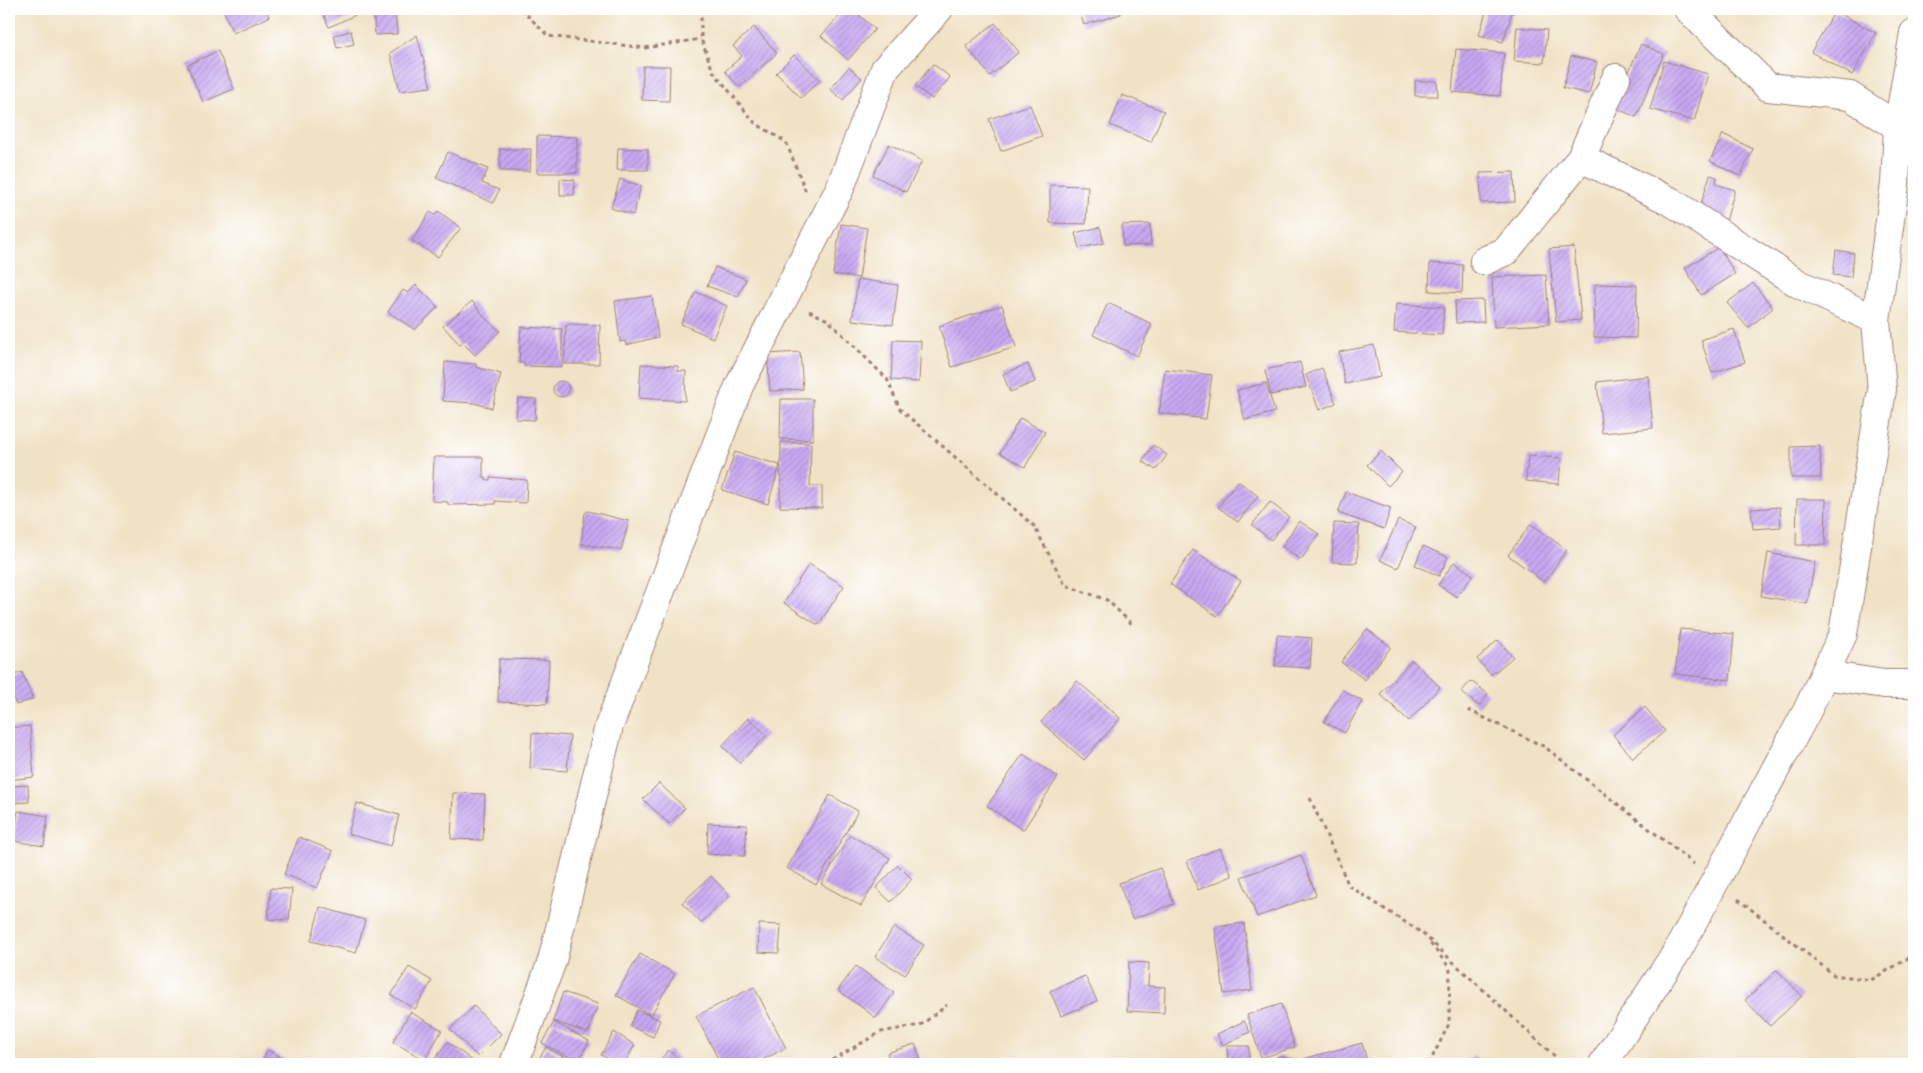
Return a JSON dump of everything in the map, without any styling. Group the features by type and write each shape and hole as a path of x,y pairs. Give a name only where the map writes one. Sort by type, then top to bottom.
{"street":[{"path":"514,1064 552,961 608,726 739,386 840,188 885,69 939,9"},
{"path":"1688,9 1768,87 1850,96 1898,127"},
{"path":"1602,1064 1678,950 1807,711 1843,634 1882,390 1876,320 1895,184 1898,127 1914,33"},
{"path":"1484,261 1506,251 1581,158 1616,78"},
{"path":"1581,158 1670,201 1799,284 1876,320"},
{"path":"1824,675 1884,684 1914,684"}],"path":[{"path":"521,9 548,36 644,48 701,39"},
{"path":"701,9 701,39 713,71 755,123 786,142 820,227"},
{"path":"783,299 828,320 887,379 900,409 1034,526 1065,585 1107,600 1133,625"},
{"path":"1468,710 1546,748 1834,975 1871,980 1914,955"},
{"path":"1310,798 1349,886 1422,933 1563,1064"},
{"path":"1422,933 1450,968 1449,1024 1429,1064"},
{"path":"825,1064 881,1032 921,1025 947,1004"}],"building":[{"path":"223,9 266,9 269,17 233,33"},
{"path":"321,9 361,9 362,12 329,27"},
{"path":"373,9 395,9 397,34 375,35"},
{"path":"846,9 852,9 875,29 848,60 821,36"},
{"path":"1079,9 1119,9 1121,14 1084,25"},
{"path":"1487,9 1513,10 1503,42 1479,35"},
{"path":"1835,11 1876,33 1852,75 1811,52"},
{"path":"995,23 1019,52 990,76 966,46"},
{"path":"754,27 777,53 739,87 725,71 742,56 733,46"},
{"path":"1517,27 1547,30 1544,63 1514,61"},
{"path":"351,31 354,44 337,48 334,35"},
{"path":"417,35 431,87 400,91 390,53"},
{"path":"1641,44 1664,54 1636,117 1613,107"},
{"path":"1456,49 1504,53 1500,96 1452,92"},
{"path":"218,51 234,89 203,102 187,65"},
{"path":"794,55 820,80 801,98 776,73"},
{"path":"1571,56 1597,62 1589,94 1563,88"},
{"path":"1664,61 1708,74 1694,121 1650,109"},
{"path":"933,64 950,77 932,99 915,86"},
{"path":"643,66 670,66 669,101 642,100"},
{"path":"849,67 862,78 843,100 830,89"},
{"path":"1415,81 1437,81 1438,96 1415,96"},
{"path":"1122,95 1164,111 1151,142 1110,125"},
{"path":"1030,105 1042,136 1001,151 989,119"},
{"path":"1723,134 1753,149 1740,176 1710,161"},
{"path":"537,136 577,137 577,173 537,173"},
{"path":"889,144 922,161 906,192 873,175"},
{"path":"618,148 648,149 648,170 617,170"},
{"path":"500,149 531,149 530,171 500,171"},
{"path":"448,152 488,169 482,183 499,190 493,203 436,178"},
{"path":"1514,172 1515,202 1481,203 1480,173"},
{"path":"1710,175 1717,177 1716,184 1735,190 1726,221 1698,213"},
{"path":"560,179 575,180 574,195 560,195"},
{"path":"620,179 641,186 633,215 611,208"},
{"path":"1050,185 1088,186 1086,224 1050,223"},
{"path":"438,211 461,228 438,257 412,241 430,212 435,215"},
{"path":"841,224 867,228 859,278 833,274"},
{"path":"1150,224 1151,245 1123,246 1122,225"},
{"path":"1100,227 1104,243 1079,248 1075,233"},
{"path":"1574,247 1581,320 1556,322 1549,249"},
{"path":"1719,247 1735,274 1701,295 1685,268"},
{"path":"1836,250 1854,253 1851,277 1833,275"},
{"path":"1430,263 1463,265 1462,293 1429,291"},
{"path":"715,267 746,279 738,297 707,286"},
{"path":"1546,275 1549,324 1494,327 1492,277"},
{"path":"858,279 898,285 893,325 852,320"},
{"path":"1753,283 1773,308 1748,328 1727,303"},
{"path":"1595,284 1637,285 1636,338 1594,337"},
{"path":"416,285 438,307 415,330 388,312 403,290 408,293"},
{"path":"696,292 727,306 713,338 681,324"},
{"path":"652,296 658,337 626,345 625,341 620,342 615,301"},
{"path":"1483,300 1484,322 1456,323 1455,301"},
{"path":"472,301 488,321 500,331 475,355 463,343 460,345 443,326"},
{"path":"1108,303 1152,324 1137,356 1093,335"},
{"path":"1396,304 1444,307 1442,335 1394,332"},
{"path":"1002,305 1016,347 952,367 939,326"},
{"path":"570,324 600,325 599,364 564,364 566,326"},
{"path":"521,327 562,329 562,367 524,366 524,363 519,363"},
{"path":"1734,329 1745,362 1712,373 1701,340"},
{"path":"893,340 921,341 919,382 891,380"},
{"path":"1374,345 1380,377 1345,384 1339,352"},
{"path":"800,352 803,389 770,391 767,354"},
{"path":"445,362 476,364 476,367 501,374 492,408 474,403 443,401"},
{"path":"1300,362 1306,387 1271,395 1265,370"},
{"path":"641,364 678,366 678,371 686,371 685,401 639,398"},
{"path":"1028,364 1035,382 1010,392 1003,374"},
{"path":"1322,368 1336,403 1319,410 1306,375"},
{"path":"1165,369 1212,375 1206,419 1159,413"},
{"path":"1648,376 1653,428 1602,433 1597,382"},
{"path":"558,381 564,381 569,386 567,395 558,397 553,392 553,386"},
{"path":"1266,383 1275,412 1245,420 1237,390"},
{"path":"518,398 536,399 535,420 516,419"},
{"path":"781,399 813,399 813,440 780,439"},
{"path":"1020,418 1045,432 1025,467 1000,453"},
{"path":"781,442 811,443 810,486 822,486 822,508 780,507"},
{"path":"1153,445 1167,455 1156,470 1142,461"},
{"path":"1820,446 1821,478 1791,478 1791,447"},
{"path":"1381,451 1402,472 1388,486 1367,465"},
{"path":"735,452 780,465 768,504 722,490"},
{"path":"1528,456 1561,458 1559,484 1526,481"},
{"path":"434,457 483,457 483,477 486,477 486,480 490,480 490,477 527,480 526,503 495,501 495,504 448,505 448,502 432,501"},
{"path":"1238,481 1258,496 1238,522 1218,507"},
{"path":"1346,492 1391,508 1384,529 1338,513"},
{"path":"1797,499 1826,499 1825,545 1796,545"},
{"path":"1270,502 1289,517 1271,540 1252,525"},
{"path":"1780,507 1781,527 1753,529 1751,509"},
{"path":"588,511 629,521 621,550 581,544 585,513"},
{"path":"1398,520 1416,527 1398,568 1380,560"},
{"path":"1299,521 1319,534 1301,560 1282,546"},
{"path":"1334,523 1359,524 1357,563 1332,562"},
{"path":"1531,524 1567,550 1544,582 1508,555"},
{"path":"1423,546 1448,557 1439,576 1415,565"},
{"path":"1193,550 1241,581 1217,616 1170,584"},
{"path":"1768,553 1815,562 1807,604 1761,596"},
{"path":"1454,562 1473,575 1457,597 1438,585"},
{"path":"809,564 844,586 818,625 784,603"},
{"path":"1367,629 1391,647 1365,680 1341,662"},
{"path":"1680,629 1734,634 1730,680 1675,674"},
{"path":"1277,635 1312,638 1310,668 1275,666"},
{"path":"1498,640 1513,657 1491,675 1477,659"},
{"path":"499,659 549,660 547,704 498,702"},
{"path":"1412,660 1440,687 1409,721 1380,694"},
{"path":"22,672 33,699 16,705 9,686 9,677"},
{"path":"1077,681 1120,718 1084,760 1041,722"},
{"path":"1471,681 1488,694 1479,706 1461,692"},
{"path":"1342,690 1362,701 1345,733 1324,722"},
{"path":"1645,707 1665,731 1633,758 1613,735"},
{"path":"748,718 767,735 740,763 722,746"},
{"path":"30,726 34,777 9,780 9,728"},
{"path":"532,733 570,736 567,771 530,768"},
{"path":"1023,754 1058,777 1023,830 987,806"},
{"path":"659,783 685,808 669,824 643,799"},
{"path":"28,785 29,802 11,803 10,786"},
{"path":"453,793 485,794 483,840 451,839"},
{"path":"830,795 858,811 816,885 787,868"},
{"path":"357,803 399,815 391,846 348,834"},
{"path":"18,811 48,816 44,846 13,841"},
{"path":"708,823 747,825 745,856 707,854"},
{"path":"850,835 890,858 861,906 821,884"},
{"path":"299,837 333,851 317,888 284,874"},
{"path":"1220,848 1232,876 1198,890 1187,861"},
{"path":"1301,855 1316,895 1257,917 1241,877"},
{"path":"898,865 912,879 891,902 876,888"},
{"path":"1160,868 1174,904 1132,919 1119,883"},
{"path":"711,876 730,896 701,923 682,903"},
{"path":"271,888 292,889 289,920 268,919"},
{"path":"320,907 365,920 356,953 311,941"},
{"path":"1244,923 1252,990 1224,994 1215,927"},
{"path":"759,924 781,925 779,953 758,952"},
{"path":"894,927 924,945 905,975 875,957"},
{"path":"640,954 675,974 651,1015 616,995"},
{"path":"1129,962 1149,963 1148,986 1165,987 1164,1013 1127,1011"},
{"path":"856,966 894,993 876,1018 838,990"},
{"path":"409,967 432,981 415,1009 391,995"},
{"path":"1777,970 1802,996 1770,1026 1745,1000"},
{"path":"1085,976 1097,1001 1061,1016 1050,991"},
{"path":"754,987 786,1048 754,1064 721,1064 696,1016"},
{"path":"563,992 598,1004 588,1033 553,1021"},
{"path":"1281,1004 1295,1047 1261,1058 1247,1015"},
{"path":"474,1006 501,1034 478,1057 450,1029"},
{"path":"637,1010 660,1020 653,1037 630,1026"},
{"path":"410,1012 442,1030 425,1060 393,1042"},
{"path":"1244,1021 1250,1032 1223,1045 1217,1034"},
{"path":"554,1022 589,1041 578,1062 542,1043"},
{"path":"614,1032 635,1045 624,1064 618,1064 601,1055"},
{"path":"448,1042 474,1062 472,1064 431,1064"},
{"path":"1362,1043 1368,1064 1305,1064 1303,1059"},
{"path":"915,1044 922,1064 891,1064 887,1053"},
{"path":"1227,1046 1249,1046 1249,1064 1228,1064"},
{"path":"546,1047 574,1063 536,1064"},
{"path":"268,1050 293,1064 260,1064"},
{"path":"669,1050 684,1064 656,1064"},
{"path":"1277,1056 1296,1060 1295,1064 1275,1064"},
{"path":"1473,1056 1482,1064 1465,1064"}]}
